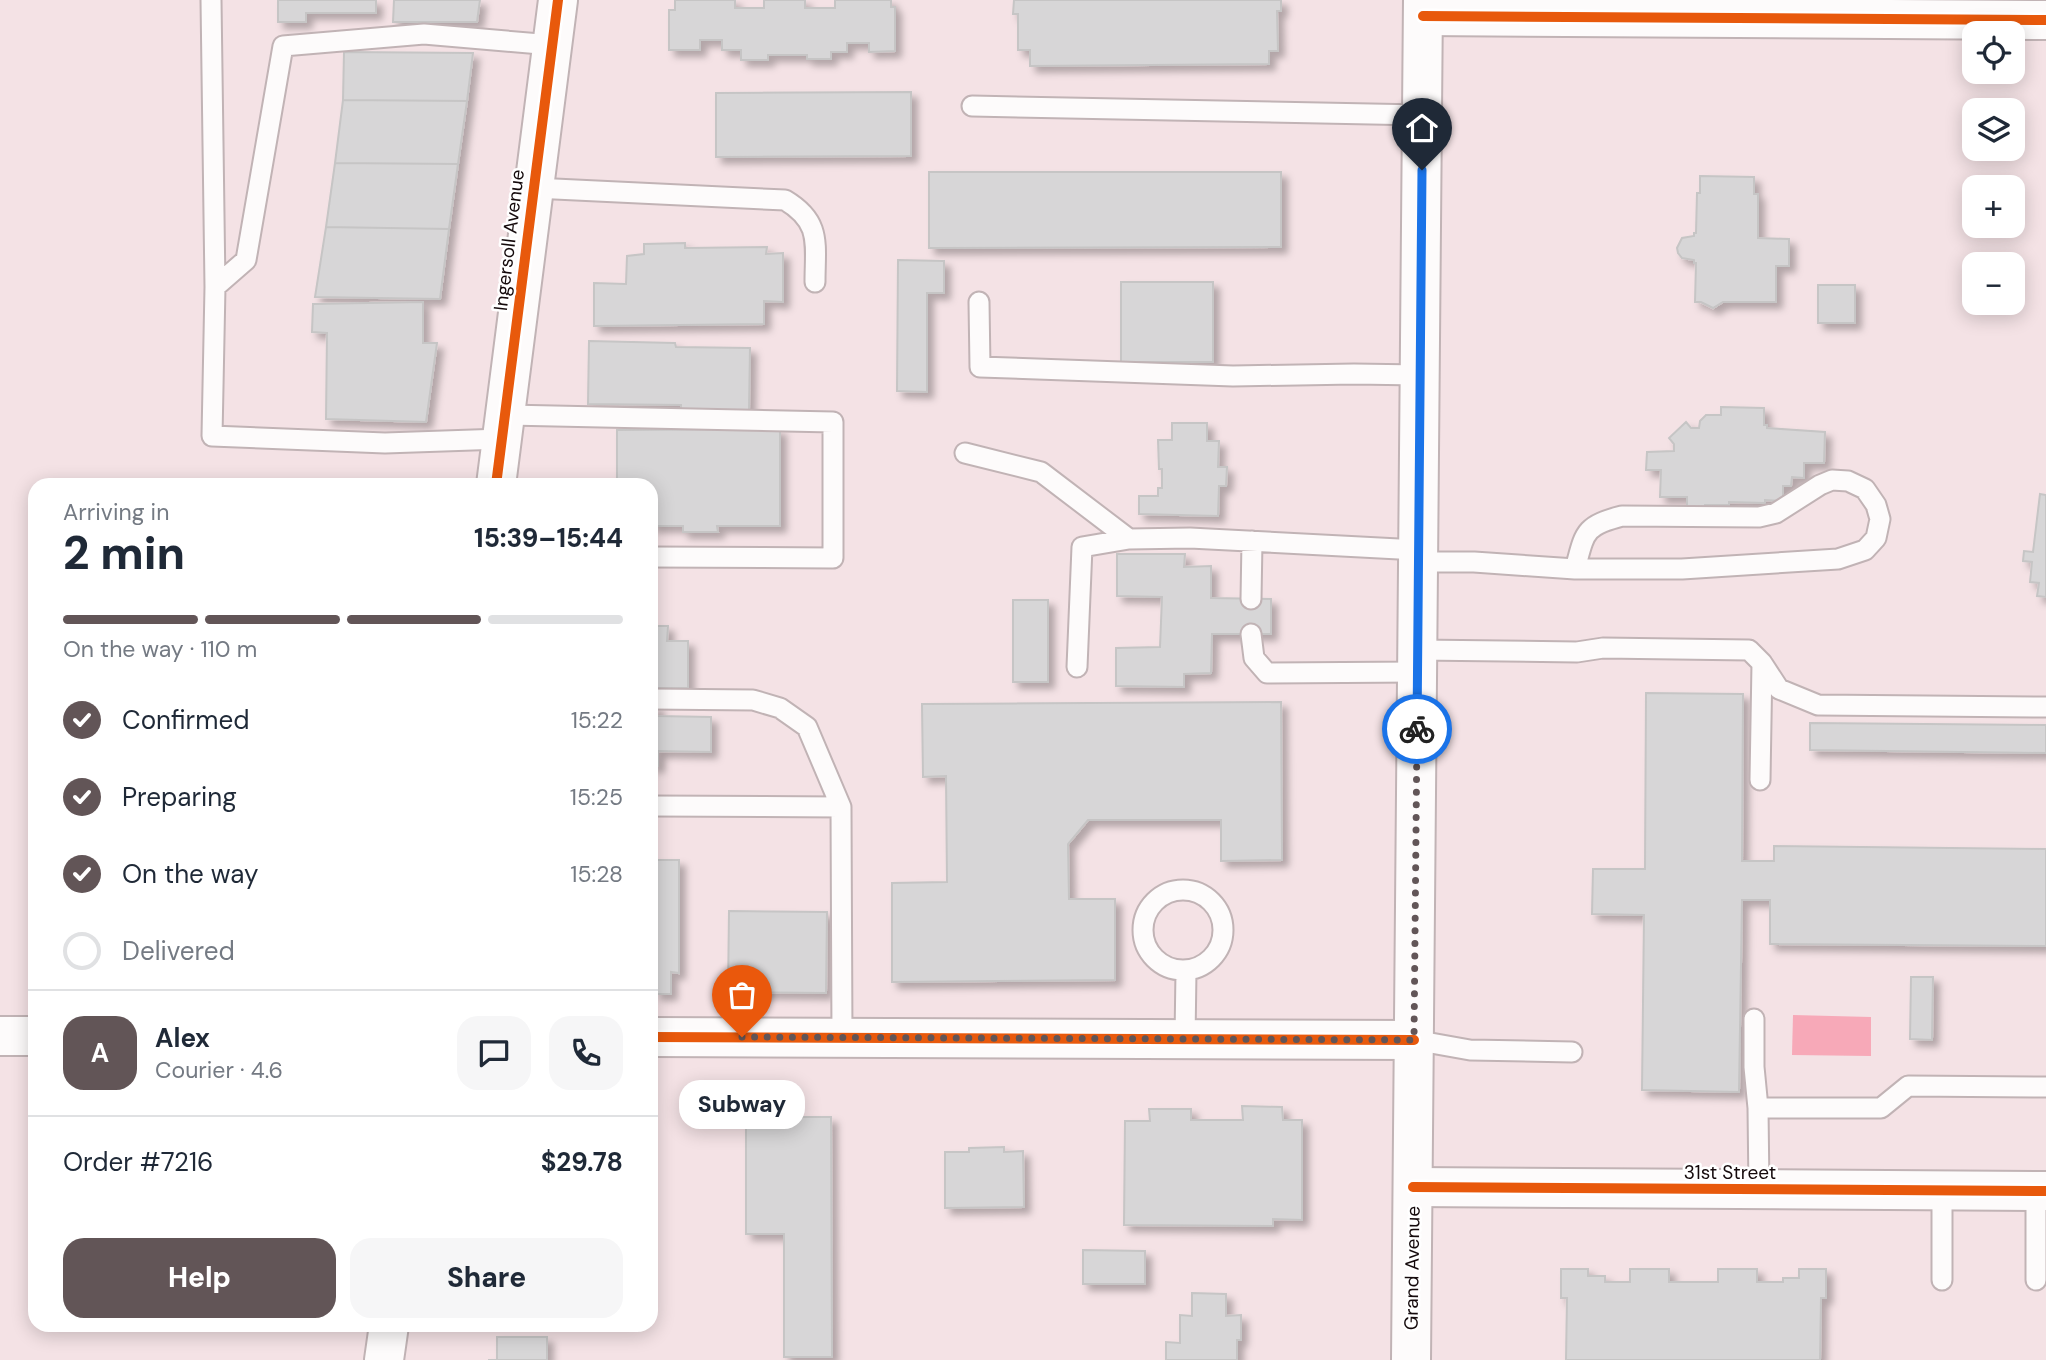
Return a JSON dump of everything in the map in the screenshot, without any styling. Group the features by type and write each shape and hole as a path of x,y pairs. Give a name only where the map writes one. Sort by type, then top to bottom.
{"street":[{"name":"Ingersoll Avenue","path":"497,478 558,0"},
{"path":"1423,8 1630,9 2046,20"},
{"name":"Grand Avenue","path":"1411,1360 1423,8"},
{"path":"0,1036 28,1036"},
{"path":"658,1037 1414,1040"},
{"name":"31st Street","path":"1413,1187 2041,1191"},
{"path":"384,1360 388,1332"}],"lane":[{"path":"211,0 215,288 212,436 385,443 503,427 832,422 832,558 658,556"},
{"path":"215,288 246,260 283,46 424,34 552,45"},
{"path":"972,106 1422,115"},
{"path":"534,188 785,200 800,209 815,233 815,282"},
{"path":"979,302 980,367 1233,376 1420,375"},
{"path":"965,453 1041,472 1129,539"},
{"path":"1077,667 1082,547 1129,539 1190,538 1574,569 1682,569 1838,559 1866,550 1876,538 1880,519 1876,505 1865,489 1848,481 1832,480 1776,513 1759,517 1622,516 1598,523 1585,535 1574,569"},
{"path":"1251,599 1252,541"},
{"path":"1251,634 1254,658 1267,673 1417,661 1577,660 1602,648 1749,650 1762,663 1779,689 1818,705 2046,707"},
{"path":"1760,779 1762,663"},
{"path":"658,699 753,700 780,708 807,727 841,807 842,1038"},
{"path":"658,806 841,807"},
{"path":"1176,890 1189,890 1212,902 1223,926 1222,939 1209,961 1186,971 1159,964 1150,954 1142,928 1153,903 1176,890"},
{"path":"1185,1039 1186,971"},
{"path":"1754,1019 1759,1190"},
{"path":"1414,1040 1470,1050 1572,1052"},
{"path":"1758,1108 1881,1108 1908,1086 2046,1087"},
{"path":"1942,1190 1942,1280"},
{"path":"2036,1280 2041,1191"}],"shaded area":[{"path":"1793,1015 1871,1017 1871,1056 1792,1055"}],"building":[{"path":"278,0 376,0 376,13 306,13 306,22 278,22"},
{"path":"394,0 480,0 477,22 393,22"},
{"path":"675,0 735,0 735,8 764,8 764,0 805,0 805,8 835,8 835,0 891,0 891,7 895,7 895,51 869,52 869,43 847,43 847,52 831,52 831,59 807,59 807,55 768,55 768,60 741,60 741,50 722,50 722,40 700,40 700,50 669,50 669,10 675,10"},
{"path":"1014,0 1281,0 1281,11 1277,11 1278,51 1269,51 1269,64 1030,66 1030,50 1018,50 1018,14 1013,14"},
{"path":"344,52 473,53 467,101 343,100"},
{"path":"911,92 911,156 716,157 716,93"},
{"path":"343,100 467,101 458,164 335,163"},
{"path":"335,163 458,164 449,229 326,227"},
{"path":"929,172 1281,172 1281,247 929,248"},
{"path":"1700,176 1754,177 1754,194 1758,194 1758,238 1789,239 1789,266 1776,266 1776,302 1723,302 1713,308 1695,302 1696,263 1694,260 1682,258 1677,248 1682,238 1694,236 1696,233"},
{"path":"326,227 449,229 440,299 315,297"},
{"path":"685,243 685,248 767,247 766,254 783,253 783,302 764,301 764,324 594,326 594,283 626,284 627,256 644,254 644,244"},
{"path":"898,260 944,261 944,293 927,293 927,392 897,391"},
{"path":"1121,282 1213,282 1213,362 1121,362"},
{"path":"1818,285 1855,285 1855,323 1818,323"},
{"path":"423,302 423,343 437,343 426,422 326,419 327,333 312,332 313,304"},
{"path":"589,341 675,343 676,347 750,348 749,410 681,410 681,405 588,404"},
{"path":"1721,407 1764,408 1764,425 1767,425 1767,428 1825,432 1824,463 1804,463 1804,478 1792,477 1791,486 1783,486 1783,501 1729,502 1729,505 1687,508 1687,497 1660,497 1661,470 1646,470 1647,452 1674,451 1674,444 1669,438 1686,422 1691,428 1699,428 1700,421 1706,415 1721,415"},
{"path":"1172,423 1207,423 1207,441 1219,441 1218,467 1227,467 1226,486 1219,486 1218,516 1139,514 1139,496 1158,496 1158,488 1162,488 1158,440 1172,440"},
{"path":"780,429 780,526 717,526 718,532 683,532 683,526 658,526 658,478 617,478 617,430"},
{"path":"2040,494 2046,495 2046,597 2037,596 2039,583 2030,582 2032,562 2023,561 2024,551 2033,552"},
{"path":"1117,554 1185,554 1184,567 1211,566 1211,598 1271,599 1271,634 1212,634 1211,673 1184,674 1184,687 1116,686 1116,648 1160,647 1162,597 1117,596"},
{"path":"1013,600 1048,600 1048,682 1013,682"},
{"path":"658,626 668,626 667,641 688,641 688,688 658,688"},
{"path":"1646,693 1743,694 1742,861 1774,861 1774,846 2046,849 2046,946 1770,944 1770,900 1742,900 1739,1092 1642,1090 1644,915 1592,914 1593,869 1645,869"},
{"path":"1281,702 1282,860 1221,861 1221,820 1088,820 1068,844 1069,899 1115,899 1115,980 892,982 892,883 947,882 946,776 923,777 922,704"},
{"path":"658,716 711,717 711,752 658,751"},
{"path":"1810,723 2046,725 2046,753 1810,750"},
{"path":"658,860 679,860 679,973 671,972 671,994 658,994"},
{"path":"729,911 827,912 826,993 728,992"},
{"path":"1911,977 1933,977 1932,1040 1910,1039"},
{"path":"1242,1106 1282,1107 1283,1120 1302,1120 1302,1220 1273,1219 1273,1226 1124,1225 1125,1121 1150,1121 1149,1109 1191,1109 1191,1120 1243,1120"},
{"path":"746,1117 831,1117 832,1357 784,1357 784,1234 746,1234"},
{"path":"1004,1147 1004,1152 1023,1151 1024,1207 945,1208 945,1152"},
{"path":"1083,1250 1145,1251 1145,1284 1083,1284"},
{"path":"1561,1269 1588,1269 1588,1276 1605,1276 1605,1282 1630,1282 1630,1269 1669,1269 1669,1282 1718,1282 1718,1269 1757,1269 1757,1282 1783,1282 1783,1278 1799,1278 1799,1269 1826,1269 1826,1298 1821,1298 1820,1360 1566,1360 1567,1298 1561,1298"},
{"path":"1192,1293 1226,1294 1226,1316 1241,1315 1241,1340 1237,1340 1237,1360 1166,1360 1166,1342 1180,1343 1180,1315 1192,1316"},
{"path":"497,1337 547,1337 547,1360 497,1360"}],"cycle path":[{"path":"497,478 558,0"},
{"path":"1423,16 2046,20"},
{"path":"658,1037 1414,1040"},
{"path":"1413,1187 2046,1191"}],"way so far":[{"path":"742,1037 1414,1040 1417,729"}],"place":[{"name":"Subway","path":"742,1037"}],"route":[{"path":"1417,729 1422,170"}]}
